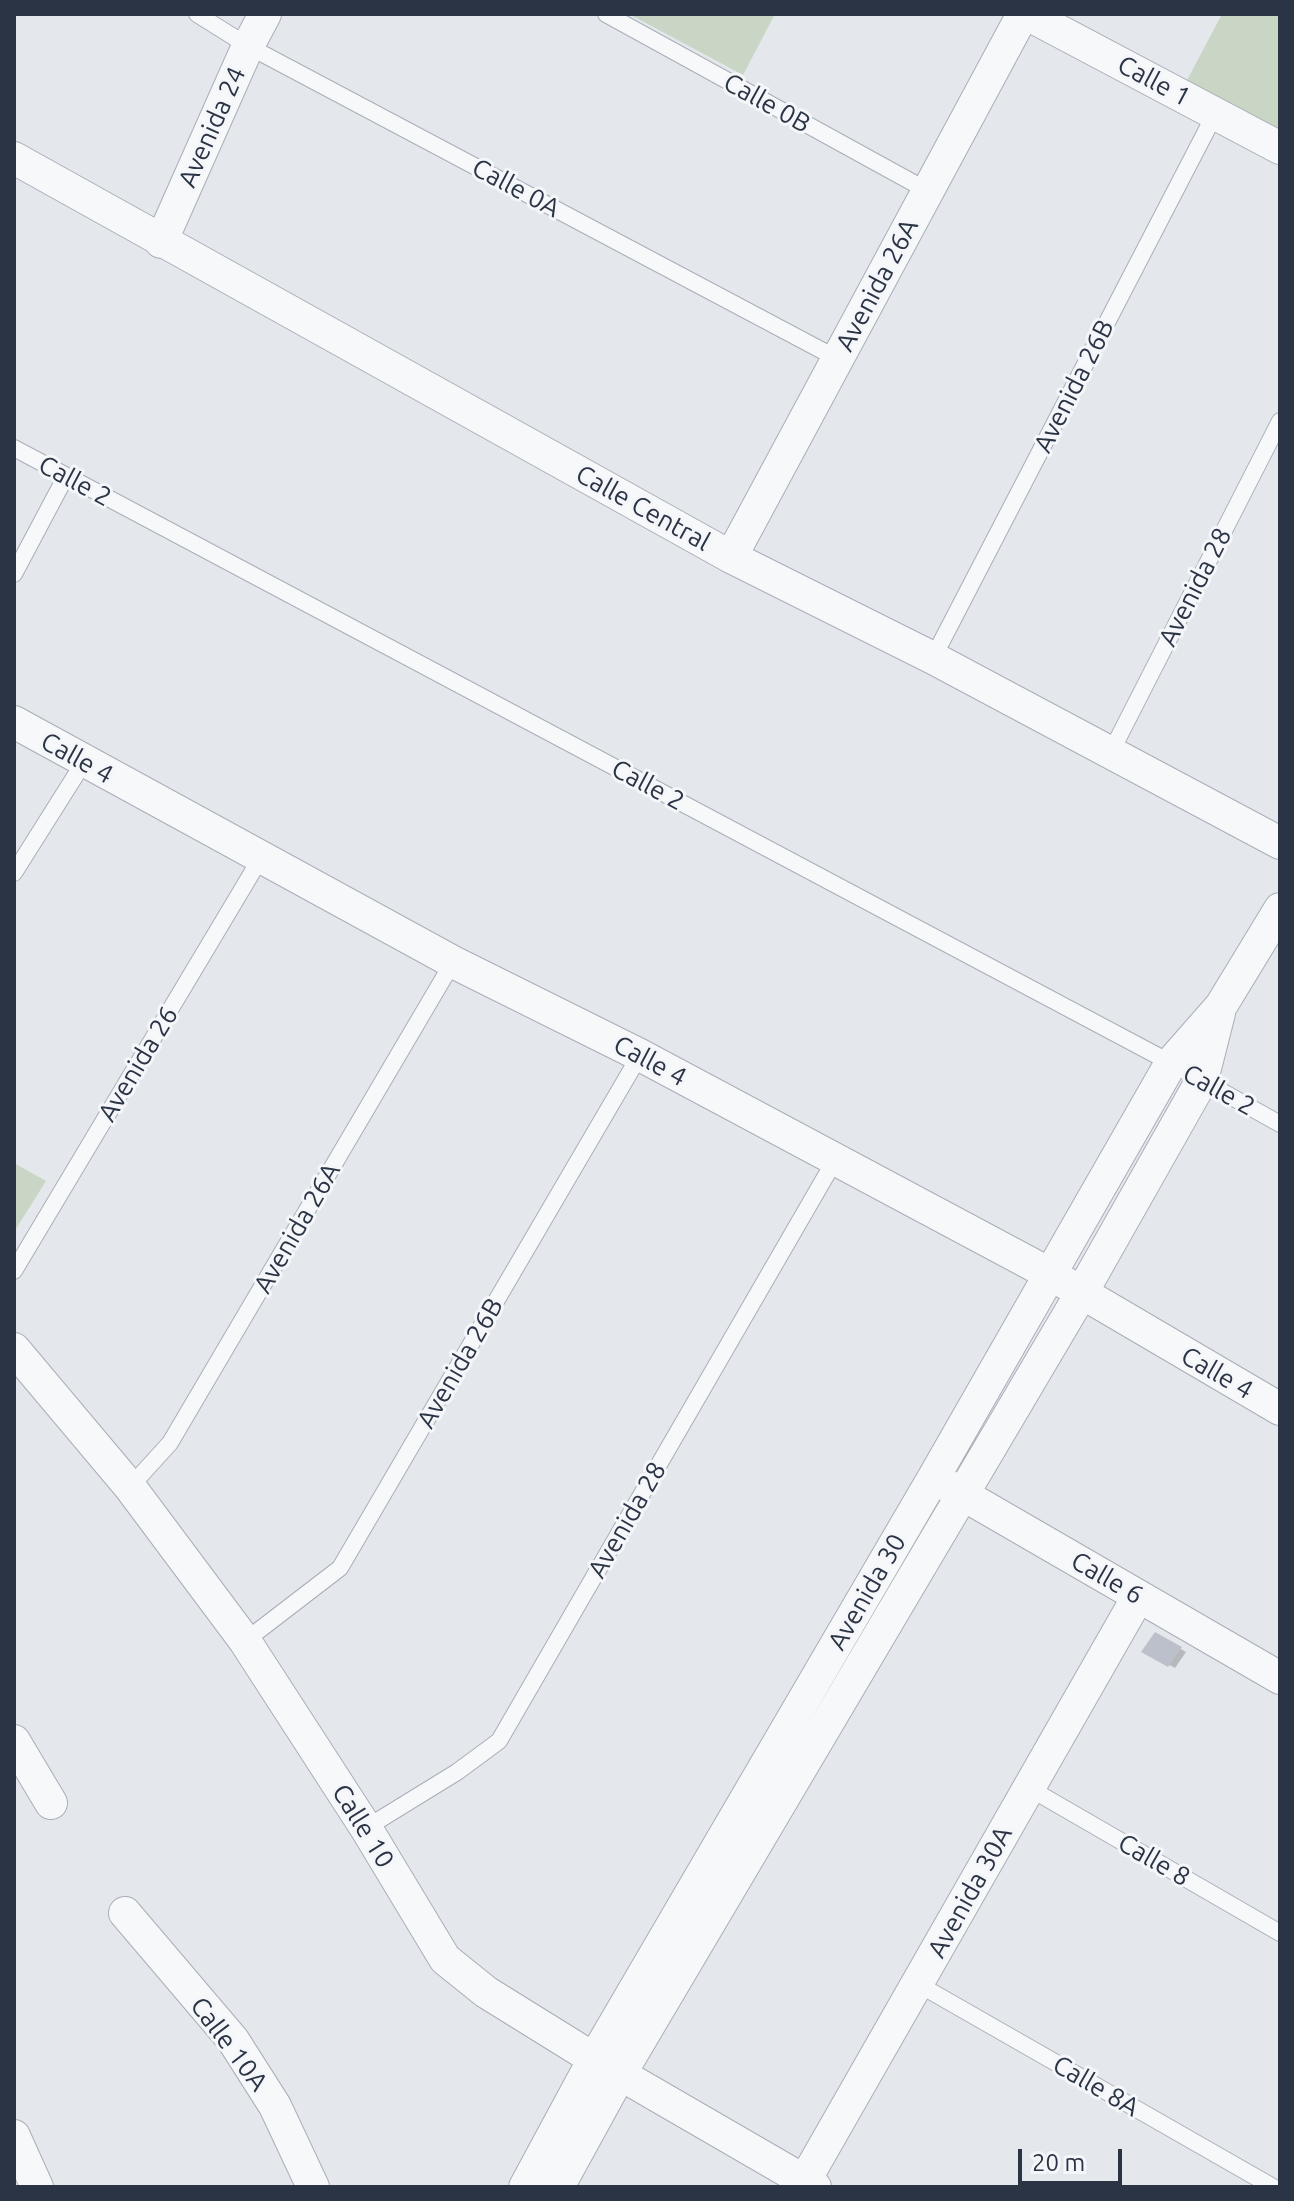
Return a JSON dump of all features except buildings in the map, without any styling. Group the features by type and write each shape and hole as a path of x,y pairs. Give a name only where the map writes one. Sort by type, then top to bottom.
{"street":[{"name":"Avenida 24","path":"161,242 265,14"},
{"name":"Avenida 26A","path":"731,557 1025,14"},
{"name":"Calle 1","path":"1025,14 1280,148"},
{"name":"Calle Central","path":"14,158 731,557 933,658 1280,843"},
{"name":"Calle 4","path":"14,722 453,962 640,1055 1050,1274 1280,1409"},
{"name":"Avenida 30","path":"558,2187 607,2066 934,1477 1171,1063 1221,1006 1280,909"},
{"name":"Avenida 30","path":"525,2187 607,2066 963,1494 1081,1294 1202,1080 1221,1006"},
{"name":"Calle 10","path":"14,1349 130,1487 245,1641 366,1828 445,1959 486,1992 807,2185"},
{"name":"Calle 6","path":"934,1477 1280,1678"},
{"name":"Avenida 30A","path":"807,2185 1138,1597"},
{"path":"14,1741 51,1803"},
{"name":"Calle 10A","path":"125,1913 233,2040 275,2106 313,2187"},
{"path":"14,2136 37,2187"}],"lane":[{"name":"Calle 0A","path":"197,14 248,46 838,359"},
{"name":"Calle 0B","path":"606,14 928,191"},
{"name":"Avenida 26B","path":"933,658 1215,114"},
{"name":"Avenida 28","path":"1110,754 1280,421"},
{"name":"Calle 2","path":"14,448 1171,1063 1280,1124"},
{"path":"14,574 66,476"},
{"path":"14,873 84,762"},
{"name":"Avenida 26","path":"14,1271 262,856"},
{"name":"Avenida 26A","path":"130,1487 170,1443 453,962"},
{"name":"Avenida 26B","path":"245,1641 340,1568 640,1055"},
{"name":"Avenida 28","path":"366,1828 457,1772 499,1741 835,1160"},
{"name":"Calle 8","path":"1029,1788 1280,1933"},
{"name":"Calle 8A","path":"918,1984 1273,2187"}],"green space":[{"path":"629,14 775,14 743,75"},
{"path":"1222,14 1280,14 1280,135 1185,84"},
{"path":"14,1163 46,1181 14,1232"}]}
